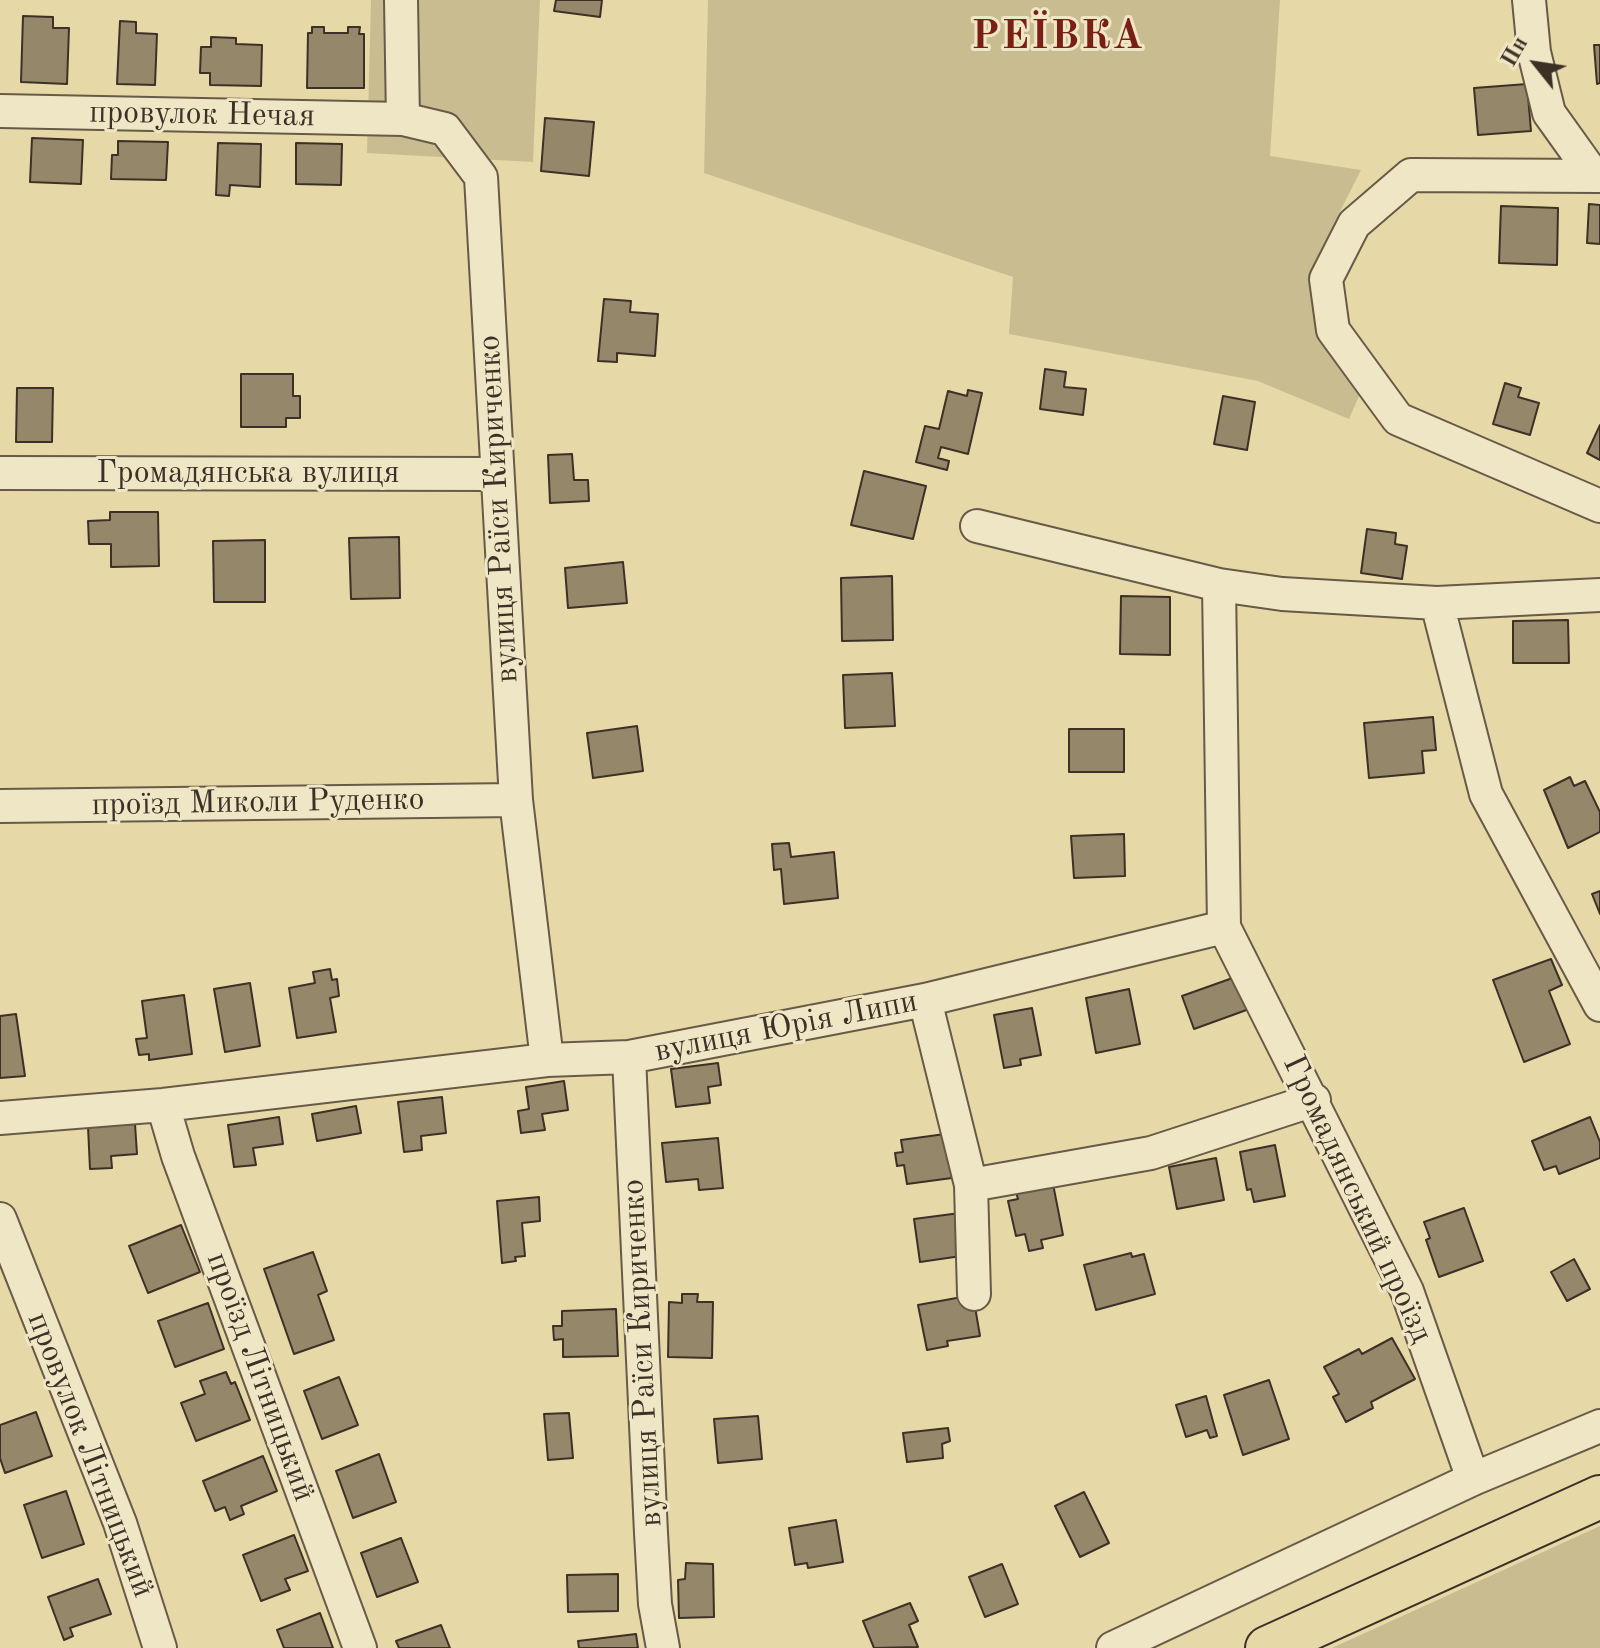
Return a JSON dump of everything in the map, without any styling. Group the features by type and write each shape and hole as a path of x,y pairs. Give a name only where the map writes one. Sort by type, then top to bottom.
{"main road":[{"path":"1267,1648 1600,1497"}],"street":[{"path":"401,0 403,119"},
{"path":"1529,0 1534,52 1549,113 1597,176"},
{"name":"провулок Нечая","path":"0,111 403,119"},
{"name":"вулиця Раїси Кириченко","path":"403,119 445,129 481,177 495,474 516,800 547,1060"},
{"path":"1597,176 1411,175 1354,224 1326,279 1333,330 1398,419 1600,506"},
{"name":"Громадянська вулиця","path":"0,473 495,474"},
{"path":"977,526 1219,585 1282,594 1437,603 1600,595"},
{"path":"1219,585 1224,927"},
{"path":"1437,603 1486,794 1600,1004"},
{"name":"проїзд Миколи Руденко","path":"0,806 516,800"},
{"name":"вулиця Юрія Липи","path":"0,1118 163,1105 547,1060 629,1057 925,1000 1224,927"},
{"name":"Громадянський проїзд","path":"1224,927 1314,1100 1407,1291 1473,1479"},
{"path":"925,1000 971,1185 974,1294"},
{"name":"вулиця Раїси Кириченко","path":"629,1057 652,1548 663,1648"},
{"path":"971,1185 1151,1153 1314,1100"},
{"name":"проїзд Літницький","path":"163,1105 183,1171 360,1648"},
{"name":"провулок Літницький","path":"0,1219 120,1523 160,1648"},
{"path":"1113,1648 1473,1479 1600,1426"}],"shaded area":[{"path":"371,0 540,0 533,162 367,153"},
{"path":"708,0 1280,0 1270,156 1361,170 1314,263 1316,321 1362,389 1349,419 1258,381 1009,334 1013,277 704,173"},
{"path":"1600,1526 1600,1648 1332,1648"}],"building":[{"path":"556,0 602,0 600,17 554,11"},
{"path":"23,16 53,17 53,28 69,28 67,84 21,82"},
{"path":"120,21 136,22 136,33 157,34 155,85 117,84"},
{"path":"312,27 324,27 324,33 348,33 348,27 360,27 359,34 364,34 364,88 307,88 308,33 312,33"},
{"path":"211,37 236,38 236,44 262,45 261,86 210,85 210,73 200,73 201,47 211,47"},
{"path":"1594,45 1600,45 1600,83 1597,84"},
{"path":"1527,84 1531,131 1478,135 1474,88"},
{"path":"545,118 594,122 589,176 541,171"},
{"path":"32,138 83,140 81,184 30,182"},
{"path":"118,141 168,142 166,180 111,179 112,155 118,155"},
{"path":"218,143 261,144 260,187 230,185 229,196 216,195"},
{"path":"296,143 342,144 341,185 296,184"},
{"path":"1589,204 1600,205 1600,244 1587,243"},
{"path":"1501,206 1558,208 1557,265 1499,263"},
{"path":"604,299 631,301 630,312 658,314 655,356 617,353 617,362 598,361"},
{"path":"1045,369 1066,372 1064,387 1086,389 1083,415 1040,409"},
{"path":"241,374 293,374 293,396 300,396 300,418 286,418 286,427 241,427"},
{"path":"1505,383 1521,388 1518,397 1539,403 1530,435 1493,424"},
{"path":"17,388 53,388 52,442 16,442"},
{"path":"968,390 982,393 968,454 941,447 938,458 949,461 947,470 916,462 925,426 939,429 948,391 967,396"},
{"path":"1223,396 1255,402 1247,450 1214,444"},
{"path":"1600,425 1600,460 1587,453"},
{"path":"572,454 574,480 588,480 589,501 550,503 548,455"},
{"path":"864,471 926,486 913,539 851,525"},
{"path":"110,512 158,512 159,566 111,567 111,544 89,544 88,521 110,520"},
{"path":"1367,529 1396,533 1395,544 1407,546 1402,579 1361,573"},
{"path":"399,537 400,598 351,599 349,538"},
{"path":"265,540 265,602 214,602 213,541"},
{"path":"623,562 627,603 568,608 565,568"},
{"path":"892,576 893,640 842,641 841,578"},
{"path":"1121,596 1170,597 1170,655 1120,654"},
{"path":"1568,620 1569,663 1513,663 1513,621"},
{"path":"892,673 895,726 845,728 843,675"},
{"path":"1433,717 1436,750 1422,751 1424,773 1369,778 1364,723"},
{"path":"637,726 643,771 593,778 587,733"},
{"path":"1069,729 1124,729 1124,772 1069,772"},
{"path":"1570,777 1574,786 1585,781 1600,812 1600,832 1568,848 1544,790"},
{"path":"1124,834 1125,876 1074,878 1071,836"},
{"path":"789,843 791,857 834,852 838,898 784,904 781,869 774,870 772,844"},
{"path":"1600,891 1600,914 1592,894"},
{"path":"1551,959 1562,985 1549,991 1570,1044 1524,1062 1493,980"},
{"path":"330,969 332,980 337,979 339,996 330,998 336,1032 297,1038 289,988 315,983 313,972"},
{"path":"1241,975 1252,1008 1194,1029 1182,996"},
{"path":"250,983 260,1046 225,1052 214,989"},
{"path":"1129,989 1140,1044 1096,1053 1086,998"},
{"path":"184,995 192,1054 149,1060 149,1054 139,1055 136,1039 147,1038 142,1001"},
{"path":"1032,1008 1041,1055 1020,1059 1021,1065 1004,1068 994,1015"},
{"path":"16,1014 25,1076 0,1078 0,1016"},
{"path":"718,1063 721,1085 708,1087 710,1103 676,1107 671,1069"},
{"path":"564,1081 568,1110 542,1114 545,1130 521,1133 518,1111 529,1109 526,1087"},
{"path":"442,1097 446,1133 421,1136 422,1150 404,1152 398,1102"},
{"path":"356,1106 361,1133 317,1141 312,1114"},
{"path":"279,1117 283,1144 253,1148 256,1165 234,1167 228,1125"},
{"path":"1590,1117 1600,1142 1600,1158 1559,1174 1556,1166 1544,1170 1532,1141"},
{"path":"135,1124 137,1154 111,1156 112,1168 90,1169 88,1127"},
{"path":"945,1134 952,1178 907,1184 904,1165 897,1166 895,1153 903,1152 901,1140"},
{"path":"718,1138 723,1188 699,1190 698,1179 666,1182 662,1143"},
{"path":"1275,1145 1285,1196 1254,1202 1251,1189 1247,1190 1240,1152"},
{"path":"1216,1158 1224,1200 1177,1209 1169,1167"},
{"path":"1053,1184 1063,1235 1041,1240 1043,1248 1029,1251 1025,1234 1016,1236 1008,1201 1018,1199 1016,1192"},
{"path":"539,1197 540,1221 522,1223 525,1256 502,1263 497,1201"},
{"path":"1464,1208 1483,1261 1439,1277 1426,1240 1430,1238 1424,1222"},
{"path":"960,1213 968,1255 920,1262 914,1219"},
{"path":"181,1225 200,1272 148,1293 129,1246"},
{"path":"313,1252 327,1291 318,1295 334,1340 294,1354 264,1269"},
{"path":"1131,1253 1132,1257 1144,1254 1155,1294 1096,1310 1084,1265"},
{"path":"1574,1259 1590,1289 1567,1301 1551,1272"},
{"path":"682,1294 698,1294 697,1302 713,1302 712,1358 668,1357 669,1302 682,1303"},
{"path":"973,1295 980,1336 947,1341 948,1346 927,1350 918,1305"},
{"path":"208,1303 224,1349 175,1367 158,1321"},
{"path":"616,1309 618,1356 563,1357 563,1339 554,1340 553,1326 562,1326 562,1311"},
{"path":"1392,1338 1415,1379 1371,1402 1373,1408 1346,1422 1333,1397 1339,1394 1324,1367 1359,1349 1362,1354"},
{"path":"226,1372 231,1384 235,1382 250,1420 196,1441 181,1403 205,1394 200,1381"},
{"path":"339,1377 358,1425 322,1439 304,1391"},
{"path":"1269,1380 1289,1439 1243,1455 1224,1395"},
{"path":"1206,1396 1217,1436 1210,1438 1207,1430 1186,1437 1176,1405"},
{"path":"36,1412 52,1456 5,1473 0,1458 0,1425"},
{"path":"569,1413 573,1458 548,1460 544,1414"},
{"path":"758,1416 762,1459 718,1463 714,1419"},
{"path":"948,1428 950,1441 942,1444 943,1458 907,1462 903,1433"},
{"path":"379,1454 396,1502 353,1518 336,1471"},
{"path":"263,1456 277,1491 241,1506 244,1514 230,1520 225,1507 215,1511 203,1481"},
{"path":"66,1491 84,1544 42,1558 24,1505"},
{"path":"1084,1492 1109,1543 1080,1557 1055,1506"},
{"path":"836,1520 843,1562 808,1568 807,1563 795,1565 789,1528"},
{"path":"294,1535 308,1571 285,1579 290,1590 261,1601 243,1555"},
{"path":"401,1538 418,1582 377,1597 361,1553"},
{"path":"686,1563 713,1564 714,1617 679,1618 678,1580 685,1579"},
{"path":"1002,1564 1018,1604 985,1617 969,1577"},
{"path":"618,1574 618,1611 568,1612 567,1575"},
{"path":"98,1579 111,1614 70,1628 73,1636 64,1640 48,1597"},
{"path":"910,1603 918,1621 909,1625 918,1647 874,1648 863,1621"},
{"path":"320,1613 333,1648 284,1648 277,1630"},
{"path":"441,1625 450,1648 399,1648 396,1641"},
{"path":"636,1634 638,1648 579,1648 578,1641"}],"district":[{"name":"РЕЇВКА","path":"1058,38"}]}
